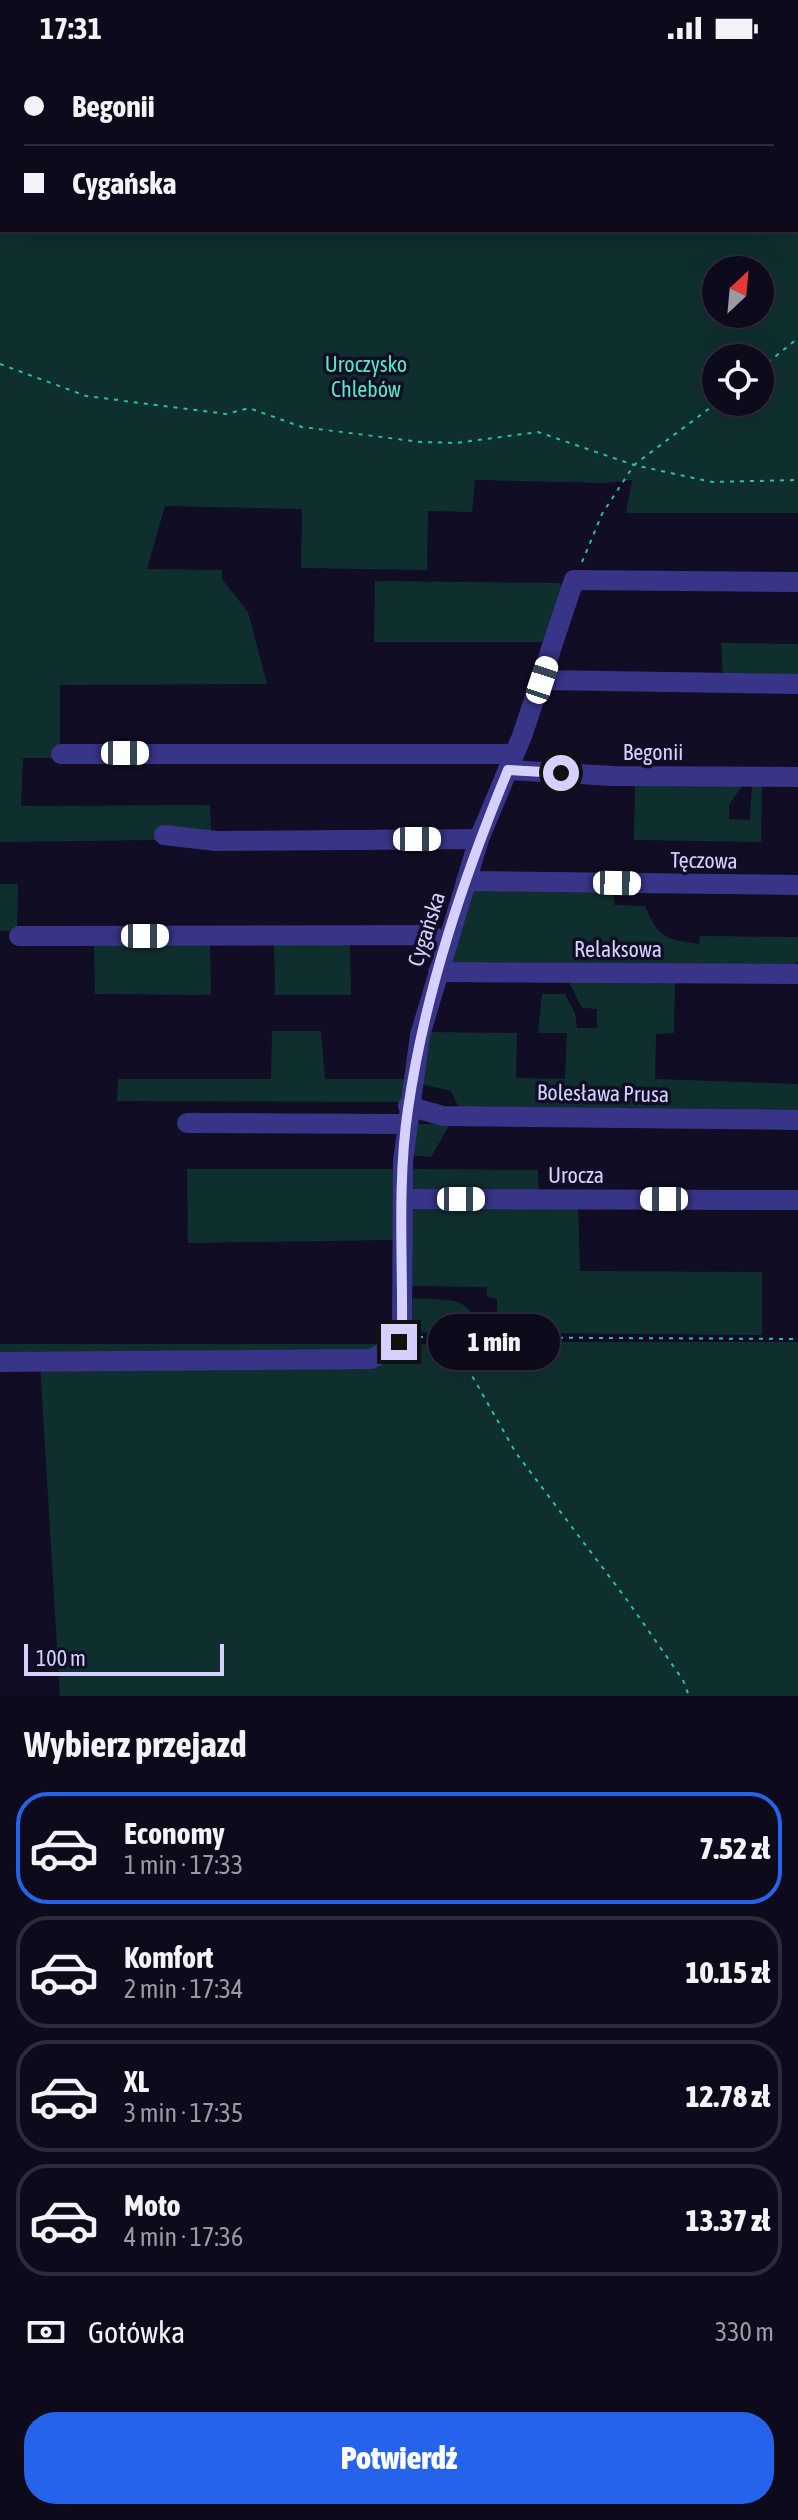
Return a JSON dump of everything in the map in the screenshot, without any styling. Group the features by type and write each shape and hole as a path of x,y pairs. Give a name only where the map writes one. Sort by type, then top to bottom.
{"street":[{"path":"574,580 798,582"},
{"name":"Cygańska","path":"400,1338 407,1115 420,1035 479,839 542,680 574,580"},
{"path":"542,680 798,684"},
{"name":"Begonii","path":"61,754 511,762 614,776 798,777"},
{"path":"164,835 216,841 479,839"},
{"name":"Tęczowa","path":"466,881 798,885"},
{"path":"19,936 428,935 448,943"},
{"name":"Relaksowa","path":"438,972 798,974"},
{"name":"Bolesława Prusa","path":"187,1123 407,1115 798,1120"},
{"name":"Urocza","path":"403,1199 798,1200"},
{"path":"0,1362 371,1359 388,1352 400,1338"}],"path":[{"path":"774,358 798,338"},
{"path":"0,364 86,396 226,414 249,408 302,427 421,442 456,443 538,432 634,465 712,482 798,480"},
{"path":"574,580 602,514 634,465 702,414"},
{"path":"400,1338 798,1339"},
{"path":"461,1339 463,1360 516,1453 627,1600 683,1680 689,1696"}],"green space":[{"name":"Uroczysko Chlebów","path":"0,232 798,232 798,513 626,513 632,480 606,483 475,480 472,512 428,511 427,570 301,568 302,509 165,506 147,569 222,570 222,579 248,612 267,684 60,685 60,758 23,758 21,806 210,805 211,831 159,840 0,842"},
{"path":"375,581 559,583 565,590 548,642 374,642"},
{"path":"721,643 798,644 798,680 723,678"},
{"path":"635,778 743,784 729,805 729,819 750,820 752,784 762,780 761,842 634,840"},
{"path":"0,884 18,884 17,931 0,931"},
{"path":"475,889 614,891 614,905 645,906 664,936 699,944 700,936 798,937 798,961 789,972 450,968 466,899"},
{"path":"210,938 211,995 95,994 94,945"},
{"path":"274,940 350,940 351,995 275,995"},
{"path":"675,978 674,1033 656,1034 655,1079 798,1084 798,1117 460,1110 451,1091 421,1084 428,1032 517,1033 516,1078 565,1079 567,1033 538,1033 542,994 565,994 575,1013 577,1028 597,1028 597,1009 582,1008 569,982"},
{"path":"272,1031 321,1031 325,1079 409,1079 403,1102 117,1101 118,1079 271,1079"},
{"path":"414,1124 450,1124 431,1157 410,1155"},
{"path":"187,1169 398,1169 393,1240 188,1243"},
{"path":"409,1169 538,1170 539,1196 409,1195"},
{"path":"578,1203 580,1271 762,1272 762,1335 497,1333 497,1299 487,1297 487,1287 411,1286 410,1207"},
{"path":"413,1298 446,1300 464,1305 474,1320 476,1333 411,1332"},
{"path":"469,1342 798,1342 798,1696 60,1696 40,1364"},
{"path":"0,1344 384,1344 379,1352 0,1358"}],"route":[{"path":"399,1342 402,1334 406,1124 420,1035 431,991 479,839 508,770 561,773"}]}
